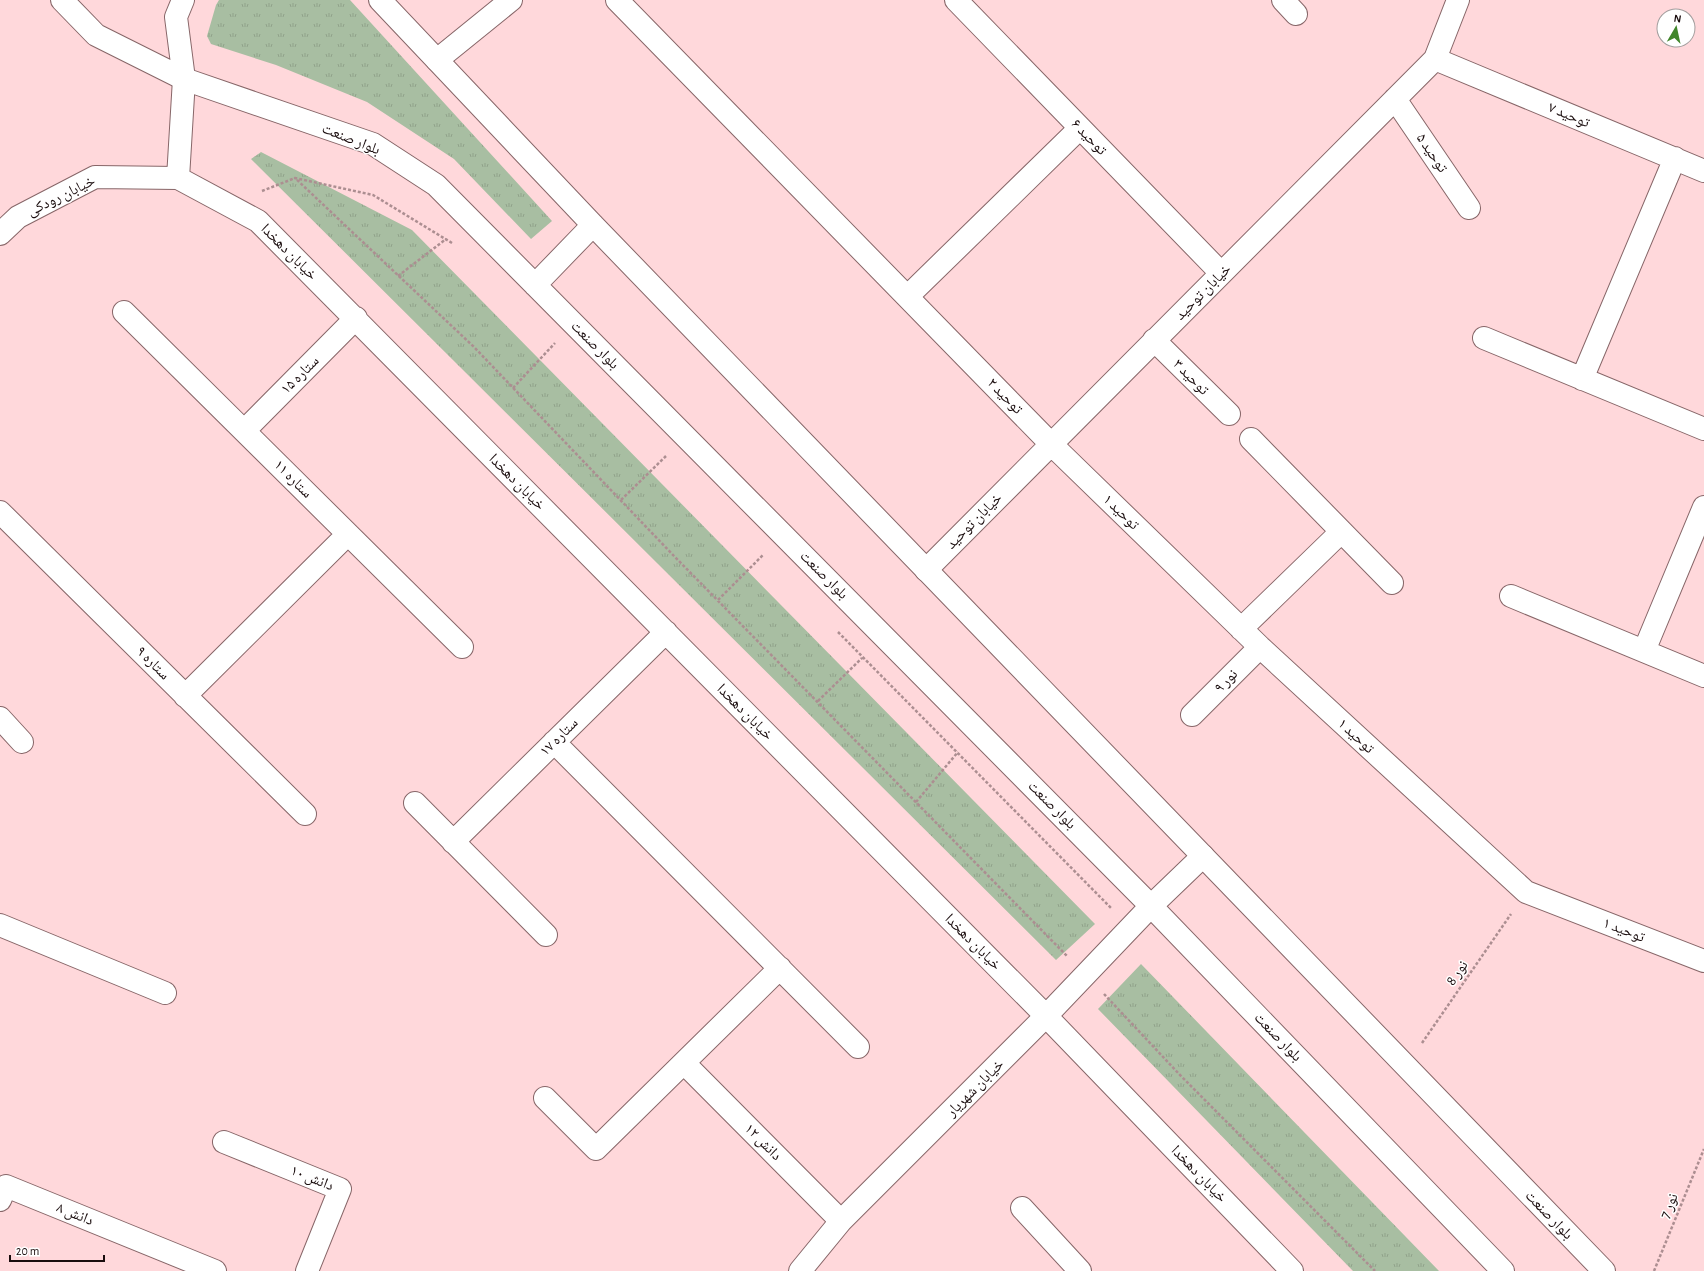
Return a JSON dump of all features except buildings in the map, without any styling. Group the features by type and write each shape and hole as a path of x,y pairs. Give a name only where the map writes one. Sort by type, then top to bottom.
{"street":[{"name":"بلوار صنعت","path":"62,0 96,34 184,79 373,144 436,184 1151,906 1503,1271"},
{"path":"178,178 184,79 176,17 182,0"},
{"name":"بلوار صنعت","path":"380,0 593,225 1604,1271"},
{"path":"437,60 511,0"},
{"name":"توحید ۲","path":"617,0 960,349 1051,444"},
{"name":"خیابان توحید","path":"926,570 1435,59 1458,0"},
{"name":"توحید ۶","path":"964,3 1080,128 1221,273"},
{"name":"توحید ۷","path":"1435,59 1704,171"},
{"name":"توحید ۵","path":"1395,99 1469,208"},
{"path":"908,296 1080,128"},
{"path":"1582,379 1675,158"},
{"name":"خیابان رودکی","path":"0,234 18,217 95,177 178,178"},
{"name":"خیابان دهخدا","path":"178,178 258,221 356,318 1046,1016 1292,1271"},
{"path":"535,285 593,225"},
{"name":"ستاره ۱۱","path":"124,312 462,647"},
{"name":"ستاره ۱۵","path":"244,431 356,318"},
{"path":"1484,338 1704,429"},
{"name":"توحید ۳","path":"1154,340 1229,414"},
{"path":"1251,439 1392,583"},
{"name":"توحید ۱","path":"1051,444 1260,648 1526,892 1704,961"},
{"path":"1644,651 1704,507"},
{"name":"ستاره ۹","path":"0,512 305,814"},
{"path":"1241,629 1341,532"},
{"path":"185,696 348,534"},
{"path":"1511,596 1704,676"},
{"name":"ستاره ۱۷","path":"453,842 666,632"},
{"name":"نور ۹","path":"1192,715 1260,648"},
{"path":"0,718 22,742"},
{"path":"554,742 858,1047"},
{"path":"415,803 546,936"},
{"name":"خیابان شهریار","path":"800,1271 841,1221 1046,1016 1151,906 1203,856"},
{"path":"0,925 165,993"},
{"path":"545,1098 596,1149 780,968"},
{"name":"دانش ۱۲","path":"684,1064 841,1221"},
{"name":"دانش ۱۰","path":"224,1142 340,1189 307,1271"},
{"name":"دانش ۸","path":"0,1200 6,1186 215,1271"},
{"path":"1022,1208 1080,1271"}],"path":[{"path":"459,247 374,195 295,178 474,347 718,600 1086,974 1180,1075 1375,1271"},
{"path":"398,276 446,239"},
{"path":"514,388 558,340 577,327"},
{"path":"621,500 667,454 672,460"},
{"path":"758,550 769,561"},
{"path":"718,600 763,555"},
{"path":"835,630 1131,928"},
{"path":"818,701 862,658"},
{"path":"916,802 957,753 979,732"},
{"name":"نور 8","path":"1405,1066 1526,892"},
{"name":"نور 7","path":"1654,1271 1704,1149"}],"green space":[{"path":"219,0 350,0 552,221 531,239 454,159 367,102 276,65 211,44 207,36 216,5"},
{"path":"261,152 412,230 1095,924 1056,960 251,159"},
{"path":"1141,964 1439,1271 1353,1271 1098,1009"}]}
